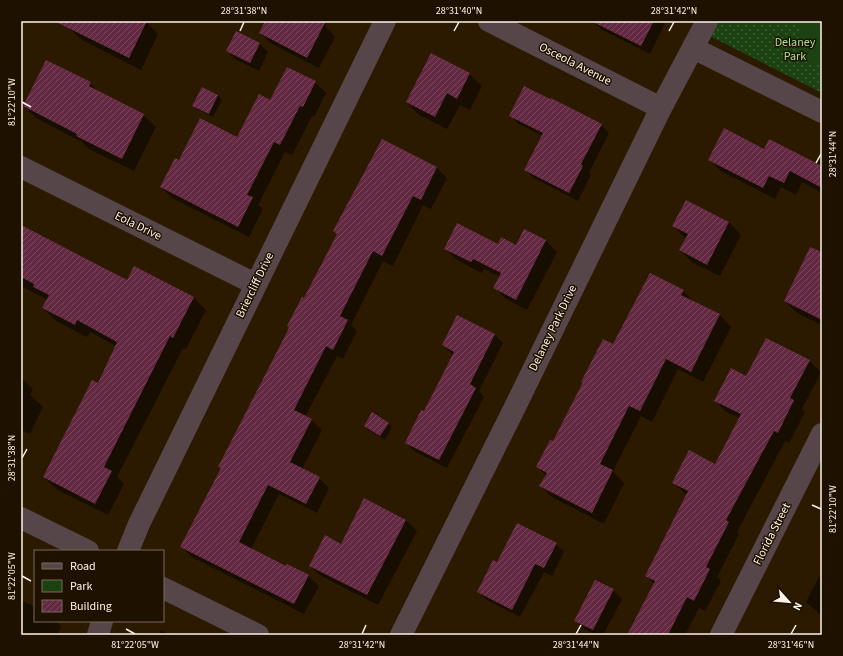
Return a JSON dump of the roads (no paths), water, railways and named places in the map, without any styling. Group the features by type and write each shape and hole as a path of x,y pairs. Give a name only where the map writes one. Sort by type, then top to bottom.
{"street":[{"name":"Briercliff Drive","path":"128,550 139,524 384,21"},
{"name":"Osceola Avenue","path":"489,21 661,108"},
{"name":"Delaney Park Drive","path":"401,635 494,450 661,108 706,21"},
{"path":"693,48 822,112"},
{"name":"Eola Drive","path":"21,167 255,284"},
{"name":"Florida Street","path":"721,635 822,434"},
{"path":"21,518 86,550"},
{"path":"164,588 258,635"},
{"path":"98,635 102,622"}],"park label":[{"name":"Delaney Park","path":"795,49"}]}
